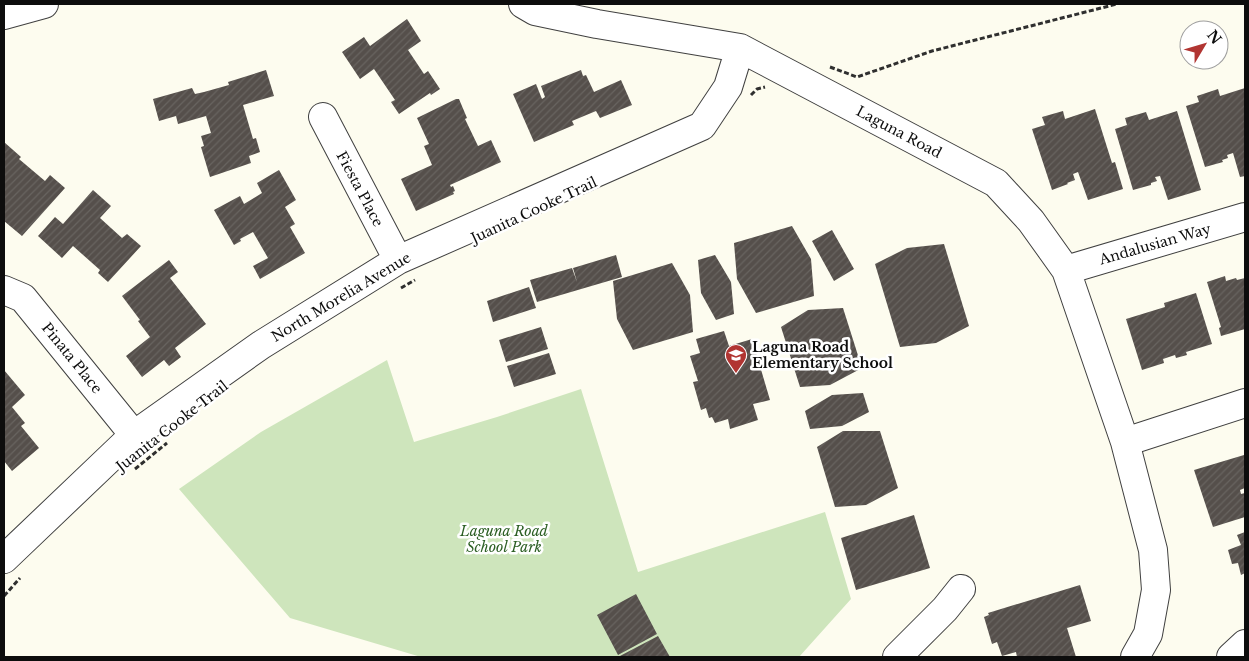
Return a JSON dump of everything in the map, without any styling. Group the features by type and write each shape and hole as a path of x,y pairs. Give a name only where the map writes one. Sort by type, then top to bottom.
{"street":[{"path":"4,15 44,4"},
{"name":"Laguna Road","path":"523,4 534,11 599,14 740,48 996,183 1031,221 1066,270 1125,442 1153,550 1156,590 1148,634 1135,657"},
{"name":"North Morelia Avenue","path":"12,568 134,435 261,345 398,260 702,126 728,87 740,48"},
{"name":"Fiesta Place","path":"323,117 398,260"},
{"name":"Andalusian Way","path":"1066,270 1245,218"},
{"name":"Pinata Place","path":"4,290 23,298 134,435"},
{"path":"1125,442 1245,403"},
{"path":"897,657 961,589"},
{"path":"1231,657 1245,644"}],"path":[{"path":"822,64 857,77 932,51 1118,4"},
{"path":"748,98 757,89 771,85 777,67"},
{"path":"400,289 417,280"},
{"name":"Juanita Cooke Trail","path":"130,474 174,437"},
{"path":"4,596 12,568"}],"green space":[{"name":"Laguna Road School Park","path":"387,360 414,442 581,389 638,572 825,512 851,599 799,657 421,657 290,618 179,489 261,432"}],"building":[{"path":"407,19 421,41 408,50 424,74 428,71 440,89 431,95 430,93 399,114 391,102 395,100 374,69 360,79 342,52 364,37 370,46"},
{"path":"266,70 274,96 243,105 253,139 256,138 260,152 249,156 251,163 210,177 201,147 204,146 201,136 211,133 206,116 178,124 176,116 159,121 153,99 192,88 195,94 204,92 229,85 228,82"},
{"path":"581,70 583,76 586,75 594,92 621,80 632,105 600,118 596,111 572,121 574,125 534,142 513,94 536,84 542,99 545,97 541,86"},
{"path":"1245,88 1245,176 1240,177 1233,153 1227,155 1228,158 1222,160 1223,162 1205,167 1186,106 1199,102 1197,96 1218,89 1220,96"},
{"path":"459,99 467,118 465,119 478,146 491,140 501,162 450,185 451,187 453,186 454,194 416,211 401,179 432,165 424,146 429,144 417,118"},
{"path":"1095,109 1112,163 1115,162 1123,189 1088,200 1078,172 1073,174 1075,180 1052,190 1032,129 1045,125 1042,117 1063,111 1065,119"},
{"path":"1177,111 1201,190 1168,200 1160,176 1155,177 1157,181 1151,183 1151,185 1133,190 1115,129 1127,125 1125,118 1146,112 1149,120"},
{"path":"4,142 21,157 19,159 45,181 50,175 65,188 22,236 4,221"},
{"path":"279,170 296,200 285,207 295,224 290,227 305,253 260,279 253,266 268,258 253,232 240,239 241,241 234,245 214,210 240,196 244,204 262,193 257,183"},
{"path":"93,190 111,206 100,218 122,238 127,234 141,246 108,282 98,273 100,270 73,246 62,258 38,236 55,217 63,224"},
{"path":"792,226 811,259 814,296 756,313 737,279 734,243"},
{"path":"832,230 854,269 834,281 812,241"},
{"path":"944,244 969,326 936,343 900,347 875,264 907,248"},
{"path":"616,255 622,277 537,302 530,280 572,268 577,282 573,268"},
{"path":"715,255 731,282 734,314 716,320 701,293 698,260"},
{"path":"169,260 178,272 170,278 206,324 175,348 181,357 169,366 164,360 142,377 126,356 150,337 122,296"},
{"path":"672,263 690,295 693,332 633,350 617,319 613,281"},
{"path":"1225,276 1226,281 1245,278 1245,329 1221,336 1219,328 1221,327 1207,282"},
{"path":"529,287 536,308 493,322 487,301"},
{"path":"1196,293 1212,344 1186,352 1187,355 1176,358 1175,355 1163,359 1164,363 1142,370 1126,319 1165,307 1164,303"},
{"path":"843,308 862,368 830,385 800,387 781,327 808,310"},
{"path":"541,327 548,349 506,362 499,340"},
{"path":"724,331 729,346 752,339 770,400 753,404 758,420 730,429 728,419 715,423 712,417 709,418 706,408 701,410 693,382 698,381 690,356 700,353 696,339"},
{"path":"549,353 556,374 514,387 507,366"},
{"path":"4,370 25,395 12,407 25,423 21,426 39,448 12,471 4,461"},
{"path":"863,393 869,412 842,426 810,429 805,411 832,395"},
{"path":"843,431 880,431 898,488 866,505 835,507 817,447"},
{"path":"1244,455 1245,488 1240,490 1241,494 1245,493 1245,517 1213,527 1194,470"},
{"path":"914,515 930,568 856,590 841,538"},
{"path":"1245,532 1245,573 1241,575 1238,563 1232,564 1228,550 1241,545 1237,535"},
{"path":"1080,585 1091,621 1067,628 1076,657 1017,657 1016,652 1002,656 997,642 992,644 984,617 989,615 988,613"},
{"path":"636,594 657,634 618,655 597,615"},
{"path":"658,636 670,657 618,657"}],"place":[{"name":"Laguna Road Elementary School","path":"736,374"}]}
